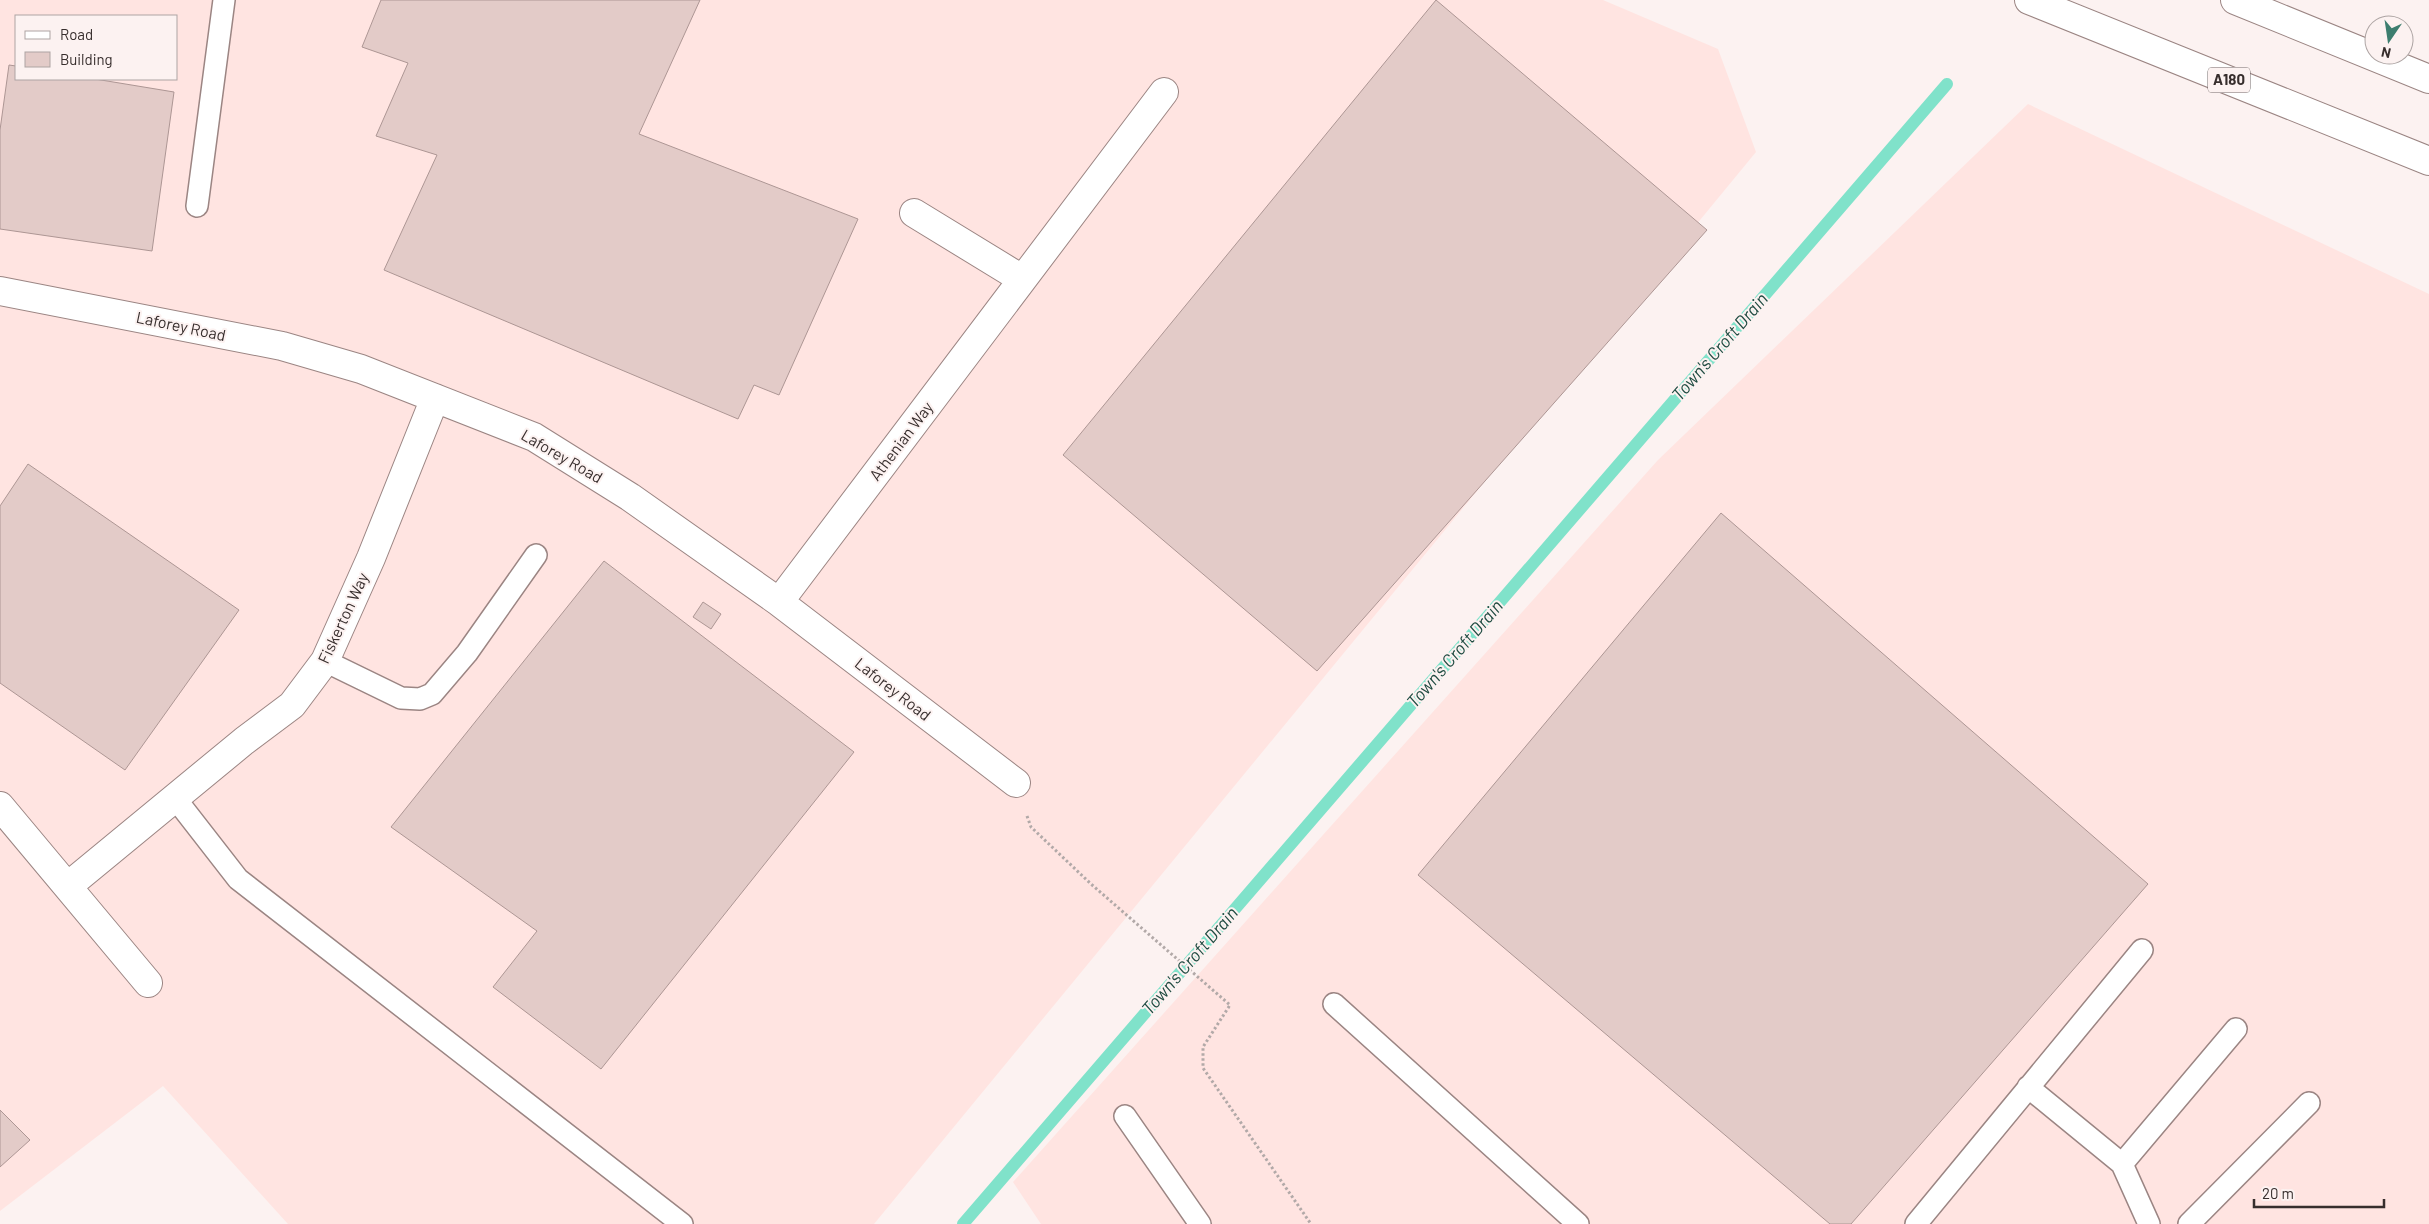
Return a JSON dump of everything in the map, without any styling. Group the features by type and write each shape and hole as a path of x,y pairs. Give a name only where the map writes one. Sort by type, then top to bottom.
{"main road":[{"name":"A180","path":"2029,0 2429,162"},
{"path":"2235,0 2429,79"},
{"name":"Athenian Way","path":"779,602 1164,92"},
{"path":"914,213 1022,280"},
{"name":"Laforey Road","path":"0,291 282,346 361,369 534,437 630,497 779,602 1016,783"},
{"name":"Fiskerton Way","path":"68,886 244,741 292,705 325,661 371,558 435,398"},
{"path":"0,806 148,983"}],"lane":[{"path":"197,206 224,0"},
{"path":"325,661 401,698 420,699 432,694 467,653 536,555"},
{"path":"175,798 238,879 682,1224"},
{"path":"1916,1224 2142,950"},
{"path":"1334,1004 1578,1224"},
{"path":"2122,1164 2236,1029"},
{"path":"2028,1087 2122,1164 2149,1224"},
{"path":"2189,1224 2309,1103"},
{"path":"1125,1116 1200,1224"}],"path":[{"path":"1016,783 1031,827 1091,884 1230,1005 1203,1047 1203,1068 1312,1224"}],"shaded area":[{"path":"0,0 1603,0 1718,49 1756,152 874,1224 288,1224 163,1086 0,1211"},
{"path":"2028,104 2429,294 2429,1224 1041,1224 1013,1182 1658,460"}],"building":[{"path":"381,0 700,0 639,134 858,219 779,395 754,385 738,419 384,270 437,155 376,136 408,63 362,47"},
{"path":"1436,0 1707,230 1317,671 1063,455"},
{"path":"9,65 15,66 15,80 101,80 174,92 152,251 0,229 0,130"},
{"path":"28,464 239,610 125,770 0,683 0,506"},
{"path":"1721,513 2148,884 1851,1224 1830,1224 1418,875"},
{"path":"604,561 854,752 601,1069 493,987 537,931 391,827"},
{"path":"703,602 721,614 711,629 693,617"},
{"path":"0,1110 30,1140 0,1167"}],"waterway":[{"name":"Town's Croft Drain","path":"963,1224 1947,84"}]}
